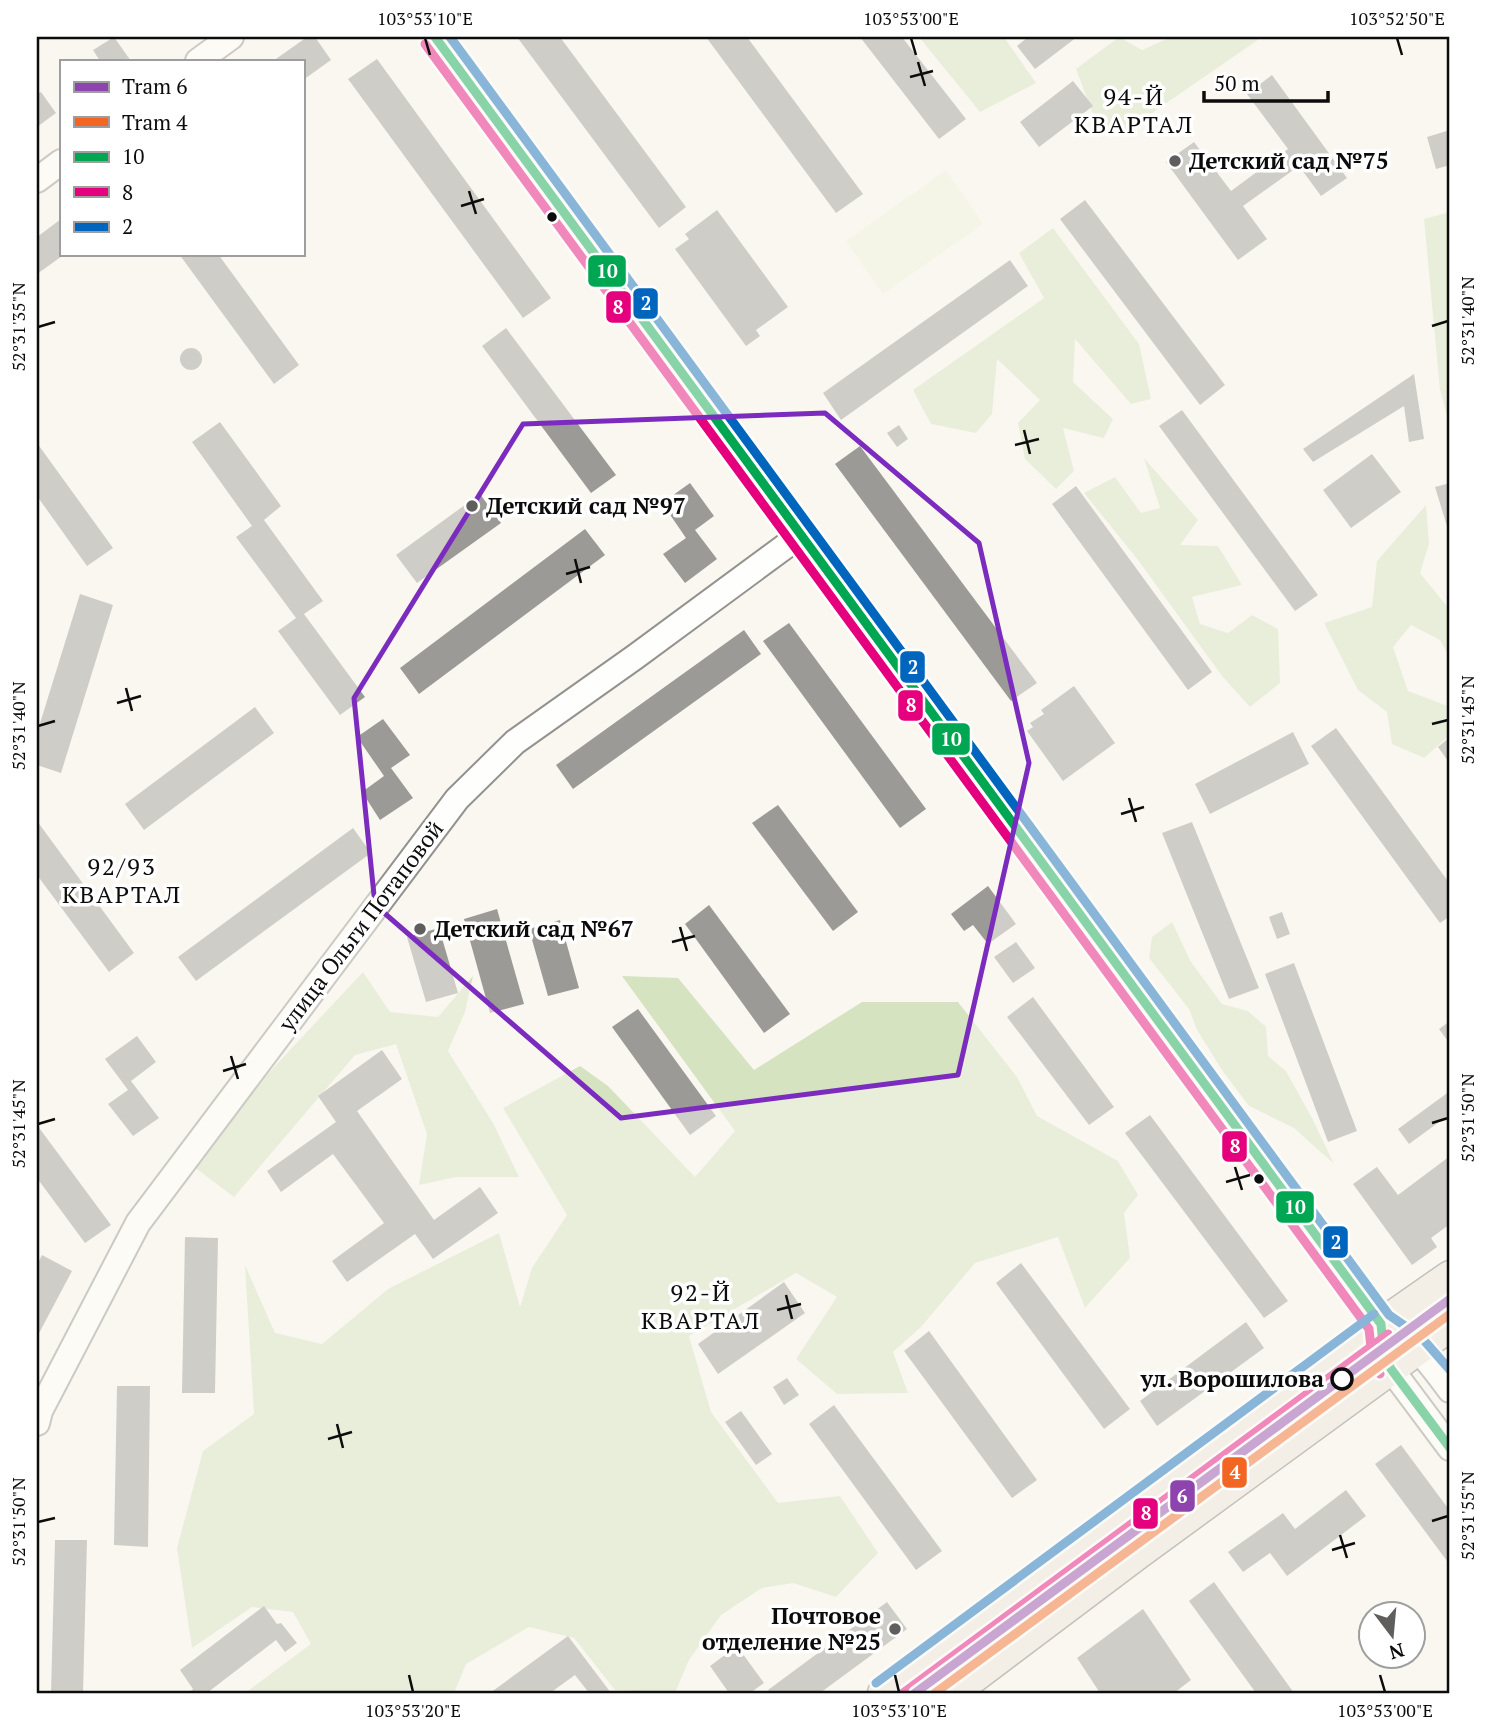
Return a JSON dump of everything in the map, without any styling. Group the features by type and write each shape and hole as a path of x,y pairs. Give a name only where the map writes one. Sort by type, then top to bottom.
{"main road":[{"path":"883,1693 1381,1324 1450,1276"},
{"path":"953,1693 1450,1326"}],"street":[{"path":"199,60 231,37"},
{"path":"435,37 1381,1324 1408,1339 1420,1350 1450,1390"},
{"path":"37,180 60,163"},
{"name":"улица Ольги Потаповой","path":"37,1423 40,1411 138,1223 457,799 515,742 802,534"},
{"path":"1381,1324 1384,1355 1391,1370 1450,1448"},
{"path":"1030,1584 1054,1617"}],"highlighted area":[{"path":"825,413 979,543 1029,763 958,1075 621,1118 375,905 354,698 523,424"}],"green space":[{"path":"919,37 1004,37 1036,83 980,112"},
{"path":"1119,37 1142,50 1171,37 1262,37 1126,131 1098,128 1076,69"},
{"path":"946,170 983,224 883,294 846,241"},
{"path":"1450,212 1450,427 1440,390 1424,219"},
{"path":"1053,228 1139,344 1151,399 1131,404 1075,339 1073,382 1113,419 1104,438 1063,428 1074,471 1056,489 1025,459 1018,423 1040,400 997,359 992,414 976,433 931,424 913,390 1044,298 1019,253"},
{"path":"1144,458 1198,520 1180,545 1218,546 1242,585 1192,597 1200,624 1228,633 1252,615 1278,629 1280,683 1250,707 1222,676 1138,560 1084,493 1115,477 1141,513 1160,508"},
{"path":"1426,505 1429,544 1420,573 1450,610 1450,658 1440,640 1411,625 1393,647 1408,691 1450,707 1450,735 1424,758 1392,744 1387,712 1358,690 1324,623 1372,607 1377,561"},
{"path":"1172,922 1191,962 1222,1004 1248,1011 1266,1027 1268,1056 1286,1071 1334,1164 1294,1128 1249,1106 1222,1070 1197,1030 1189,1009 1149,958 1152,937"},
{"path":"363,972 390,1012 438,1017 473,976 465,1012 448,1051 493,1123 519,1177 456,1177 419,1185 427,1134 396,1044 355,1055 234,1197 186,1161"},
{"path":"622,976 678,978 754,1070 862,1002 958,1002 1017,1077 1037,1116 1118,1161 1138,1195 1124,1213 1130,1258 1085,1308 1058,1237 975,1263 921,1327 893,1352 908,1393 837,1394 796,1359 837,1297 796,1273 689,1336 711,1412 778,1503 840,1496 878,1553 836,1597 793,1583 762,1588 721,1615 689,1660 675,1693 615,1690 574,1638 529,1627 466,1664 454,1693 245,1693 311,1644 293,1612 252,1607 192,1648 177,1548 203,1451 254,1414 245,1265 275,1333 322,1344 388,1289 499,1233 520,1307 532,1268 567,1215 503,1108 580,1066 608,1086 695,1177 735,1131"},
{"path":"1362,1356 1372,1368 934,1693 905,1693"}],"building":[{"path":"114,37 130,60 99,60 93,50"},
{"path":"307,37 315,37 331,60 304,79 304,60 274,60"},
{"path":"517,37 560,37 686,207 659,228"},
{"path":"706,37 747,37 863,194 836,213"},
{"path":"860,37 902,37 966,119 939,139"},
{"path":"1028,37 1077,37 1035,69 1017,46"},
{"path":"377,59 551,298 523,318 348,79"},
{"path":"1272,75 1347,178 1321,196 1299,166 1243,206 1267,239 1238,260 1166,162 1194,142 1231,191 1288,149 1247,94"},
{"path":"1073,81 1093,106 1039,147 1020,122"},
{"path":"41,92 56,113 37,127 37,94"},
{"path":"1450,130 1450,165 1436,169 1427,137"},
{"path":"1085,200 1225,385 1200,405 1060,219"},
{"path":"717,210 788,307 756,330 760,336 746,346 675,249 689,239 685,234"},
{"path":"60,220 60,256 62,256 37,274 37,237"},
{"path":"180,256 219,256 299,365 274,384"},
{"path":"1010,260 1028,286 841,420 823,393"},
{"path":"506,328 616,475 591,493 482,346"},
{"path":"191,348 199,351 202,359 199,367 191,370 183,367 180,359 183,351"},
{"path":"1414,374 1424,439 1409,442 1404,406 1313,462 1303,449"},
{"path":"1182,410 1318,595 1295,611 1159,426"},
{"path":"220,422 281,506 264,520 323,601 304,614 365,697 340,715 278,631 296,618 236,537 252,526 192,442"},
{"path":"899,425 908,439 897,447 887,433"},
{"path":"37,443 113,548 87,566 37,496"},
{"path":"860,446 1037,683 1011,701 835,464"},
{"path":"1372,454 1401,492 1351,528 1323,490"},
{"path":"690,483 714,516 695,530 717,559 685,583 663,554 686,538 662,503"},
{"path":"1450,483 1450,536 1435,487"},
{"path":"1076,486 1212,672 1188,690 1052,504"},
{"path":"480,494 501,523 417,583 396,555"},
{"path":"585,529 605,555 419,694 400,668"},
{"path":"80,594 113,605 61,773 37,765 37,733"},
{"path":"789,623 926,809 900,828 763,641"},
{"path":"744,630 761,654 573,789 556,765"},
{"path":"1074,686 1115,743 1063,781 1027,731 1033,727 1030,723 1044,714 1041,710"},
{"path":"255,707 274,733 144,830 125,804"},
{"path":"383,719 410,755 391,768 413,798 380,820 362,792 384,776 357,737"},
{"path":"1336,728 1450,884 1450,916 1440,923 1311,746"},
{"path":"1293,732 1309,764 1210,814 1195,784"},
{"path":"1450,737 1450,764 1438,747"},
{"path":"778,805 858,912 833,931 752,823"},
{"path":"37,821 134,953 109,972 37,875"},
{"path":"1192,822 1259,988 1229,999 1162,833"},
{"path":"353,828 371,853 196,981 178,957"},
{"path":"988,886 1016,924 988,944 973,925 964,931 951,914"},
{"path":"709,905 790,1014 764,1033 685,924"},
{"path":"497,909 524,1004 490,1013 464,919"},
{"path":"1282,912 1290,934 1277,939 1269,917"},
{"path":"560,920 579,988 548,996 529,929"},
{"path":"439,928 458,993 426,1002 407,937"},
{"path":"1016,942 1035,968 1013,983 994,957"},
{"path":"1294,963 1357,1131 1328,1142 1265,974"},
{"path":"1033,997 1114,1107 1089,1125 1007,1017"},
{"path":"638,1009 716,1116 690,1135 612,1027"},
{"path":"1450,1021 1450,1044 1439,1029"},
{"path":"137,1036 156,1062 131,1081 159,1118 133,1136 108,1104 128,1090 105,1059"},
{"path":"382,1050 402,1079 357,1111 434,1220 480,1187 498,1213 433,1259 415,1234 347,1282 332,1261 384,1223 333,1154 281,1192 267,1171 336,1122 318,1096"},
{"path":"1450,1091 1450,1114 1409,1144 1398,1129"},
{"path":"1150,1115 1288,1301 1264,1318 1125,1133"},
{"path":"37,1125 111,1225 85,1243 37,1178"},
{"path":"1450,1156 1450,1224 1431,1238 1437,1247 1412,1265 1353,1184 1377,1167 1398,1195"},
{"path":"185,1237 218,1238 215,1393 182,1393"},
{"path":"42,1255 72,1271 37,1337 37,1265"},
{"path":"1021,1263 1130,1409 1104,1429 996,1283"},
{"path":"784,1282 805,1313 718,1374 698,1344"},
{"path":"1246,1322 1264,1348 1157,1426 1140,1401"},
{"path":"929,1331 1037,1480 1012,1498 904,1351"},
{"path":"787,1378 799,1395 784,1405 773,1387"},
{"path":"117,1386 150,1386 148,1547 114,1545"},
{"path":"834,1405 942,1551 916,1570 809,1424"},
{"path":"741,1411 772,1454 756,1465 725,1422"},
{"path":"1401,1445 1450,1511 1450,1565 1375,1464"},
{"path":"1346,1490 1366,1516 1287,1576 1270,1553 1243,1572 1228,1552 1283,1513 1295,1529"},
{"path":"55,1540 87,1540 83,1693 51,1693"},
{"path":"1214,1582 1294,1693 1256,1693 1189,1601"},
{"path":"887,1602 907,1629 820,1693 771,1693 768,1690"},
{"path":"264,1606 277,1624 281,1623 297,1643 285,1652 276,1640 207,1693 189,1693 193,1689 180,1670"},
{"path":"1143,1609 1191,1680 1174,1693 1100,1693 1077,1658"},
{"path":"568,1636 611,1693 589,1693 575,1675 550,1693 490,1693"},
{"path":"737,1646 764,1683 750,1693 729,1693 710,1666"}],"tram line":[{"name":"6","path":"915,1693 1450,1299"},
{"name":"4","path":"935,1693 1450,1314"}],"transit line":[{"name":"10","path":"435,37 1381,1324 1384,1355 1391,1369 1450,1448"},
{"name":"2","path":"450,37 1389,1315 1421,1337 1450,1370"},
{"name":"8","path":"425,44 1369,1329 1372,1357 1380,1374"},
{"name":"2","path":"876,1683 1374,1314"},
{"name":"8","path":"903,1693 1388,1334"}],"place":[{"name":"Детский сад №75","path":"1175,161"},
{"name":"Детский сад №97","path":"472,506"},
{"name":"Детский сад №67","path":"420,929"},
{"name":"ул. Ворошилова","path":"1342,1379"},
{"name":"Почтовое отделение №25","path":"895,1629"}],"district":[{"name":"94-Й КВАРТАЛ","path":"1134,111"},
{"name":"92/93 КВАРТАЛ","path":"122,881"},
{"name":"92-Й КВАРТАЛ","path":"701,1307"}]}
